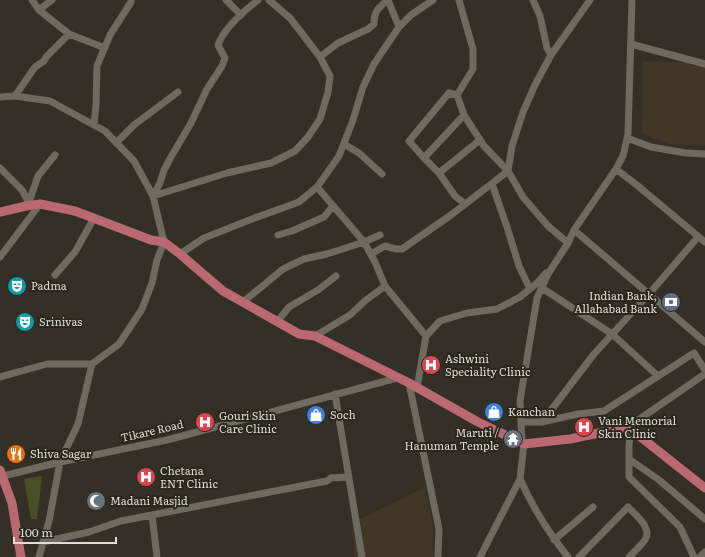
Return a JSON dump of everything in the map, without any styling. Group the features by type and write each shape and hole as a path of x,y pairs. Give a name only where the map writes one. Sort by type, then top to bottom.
{"main road":[{"path":"0,212 29,203 40,204 75,211 151,240 164,242 223,291 277,322 299,334 315,336 413,386 478,422 524,444 570,439 630,428 705,488"},
{"path":"2,473 4,490 12,503 21,557"}],"street":[{"path":"32,0 39,10 69,34 105,48"},
{"path":"39,10 52,0"},
{"path":"94,125 97,66 110,36 131,0"},
{"path":"226,0 241,15"},
{"path":"153,196 160,183 164,170 192,123 207,89 222,66 225,58 218,45 220,38 241,15 258,0"},
{"path":"153,196 227,173 270,163 295,151 308,137 320,119 328,92 330,76 320,57 290,18 269,0"},
{"path":"320,57 338,43 368,29 374,24 374,14 388,0 399,27"},
{"path":"180,254 204,238 298,202 317,187 339,156 353,120 363,87 374,64 399,27 411,15 433,0"},
{"path":"457,95 473,69 473,49 459,0"},
{"path":"533,0 540,16 547,48 551,55"},
{"path":"371,254 385,246 396,250 402,249 451,215 508,171 512,146 534,85 551,55 590,0"},
{"path":"480,557 520,479 524,444 522,443 520,401 537,298 548,274 568,243 574,230 616,170 623,156 627,138 632,0"},
{"path":"15,96 35,68 44,61 46,57 69,34"},
{"path":"630,44 705,64"},
{"path":"116,143 134,125 178,92"},
{"path":"457,95 449,93 409,141 439,173 455,196 465,204"},
{"path":"457,95 464,115 484,146 508,171 524,197 548,226 568,243"},
{"path":"0,97 15,96 50,101 105,131 134,161 153,196 164,242 156,260 152,283 142,309 120,344 92,364 47,364 0,377"},
{"path":"424,158 464,115"},
{"path":"627,138 651,147 686,153 705,154"},
{"path":"439,173 480,140"},
{"path":"344,144 359,153 382,174"},
{"path":"29,203 38,176 55,155"},
{"path":"0,168 22,190 29,203"},
{"path":"616,170 638,186 705,242"},
{"path":"492,184 519,266 530,289"},
{"path":"317,187 364,242 375,262 385,286 426,336"},
{"path":"0,257 40,204"},
{"path":"278,235 292,231 324,217 333,206"},
{"path":"55,276 75,252 94,218"},
{"path":"574,230 705,342"},
{"path":"243,302 283,269 304,258 327,254 380,235"},
{"path":"542,422 594,354 649,294 698,237"},
{"path":"438,557 439,529 413,386 426,336 440,321 467,313 497,309 520,297 536,284 556,262"},
{"path":"277,322 289,307 318,290 336,276"},
{"path":"315,336 350,315 366,300 385,286"},
{"path":"542,288 612,334 658,376"},
{"path":"521,422 542,422 578,414 604,411 694,353 705,370"},
{"path":"39,557 49,521 60,462 78,424 92,364"},
{"path":"694,557 680,527 629,477 630,428 705,374"},
{"name":"Tikare Road","path":"2,473 167,440 397,378"},
{"path":"335,394 362,557"},
{"path":"629,459 659,480 705,519"},
{"path":"43,542 89,532 121,521 327,481 331,478 349,477"},
{"path":"520,479 531,503 554,540 568,557"},
{"path":"554,540 593,507"},
{"path":"578,557 628,507 642,522 646,532 646,538 628,557"},
{"path":"152,515 158,557"},
{"path":"700,557 705,552"}],"shaded area":[{"path":"643,61 705,63 705,145 669,144 642,134"},
{"path":"425,487 433,526 433,557 354,557 352,523"}],"green space":[{"path":"42,476 37,519 31,519 24,479"}],"place":[{"name":"Padma","path":"17,286"},
{"name":"Indian Bank, Allahabad Bank","path":"671,302"},
{"name":"Srinivas","path":"25,322"},
{"name":"Ashwini Speciality Clinic","path":"431,365"},
{"name":"Kanchan","path":"494,412"},
{"name":"Soch","path":"316,415"},
{"name":"Gouri Skin Care Clinic","path":"205,422"},
{"name":"Vani Memorial Skin Clinic","path":"584,427"},
{"name":"Maruti / Hanuman Temple","path":"513,439"},
{"name":"Shiva Sagar","path":"16,454"},
{"name":"Chetana ENT Clinic","path":"146,477"},
{"name":"Madani Masjid","path":"96,501"}]}
